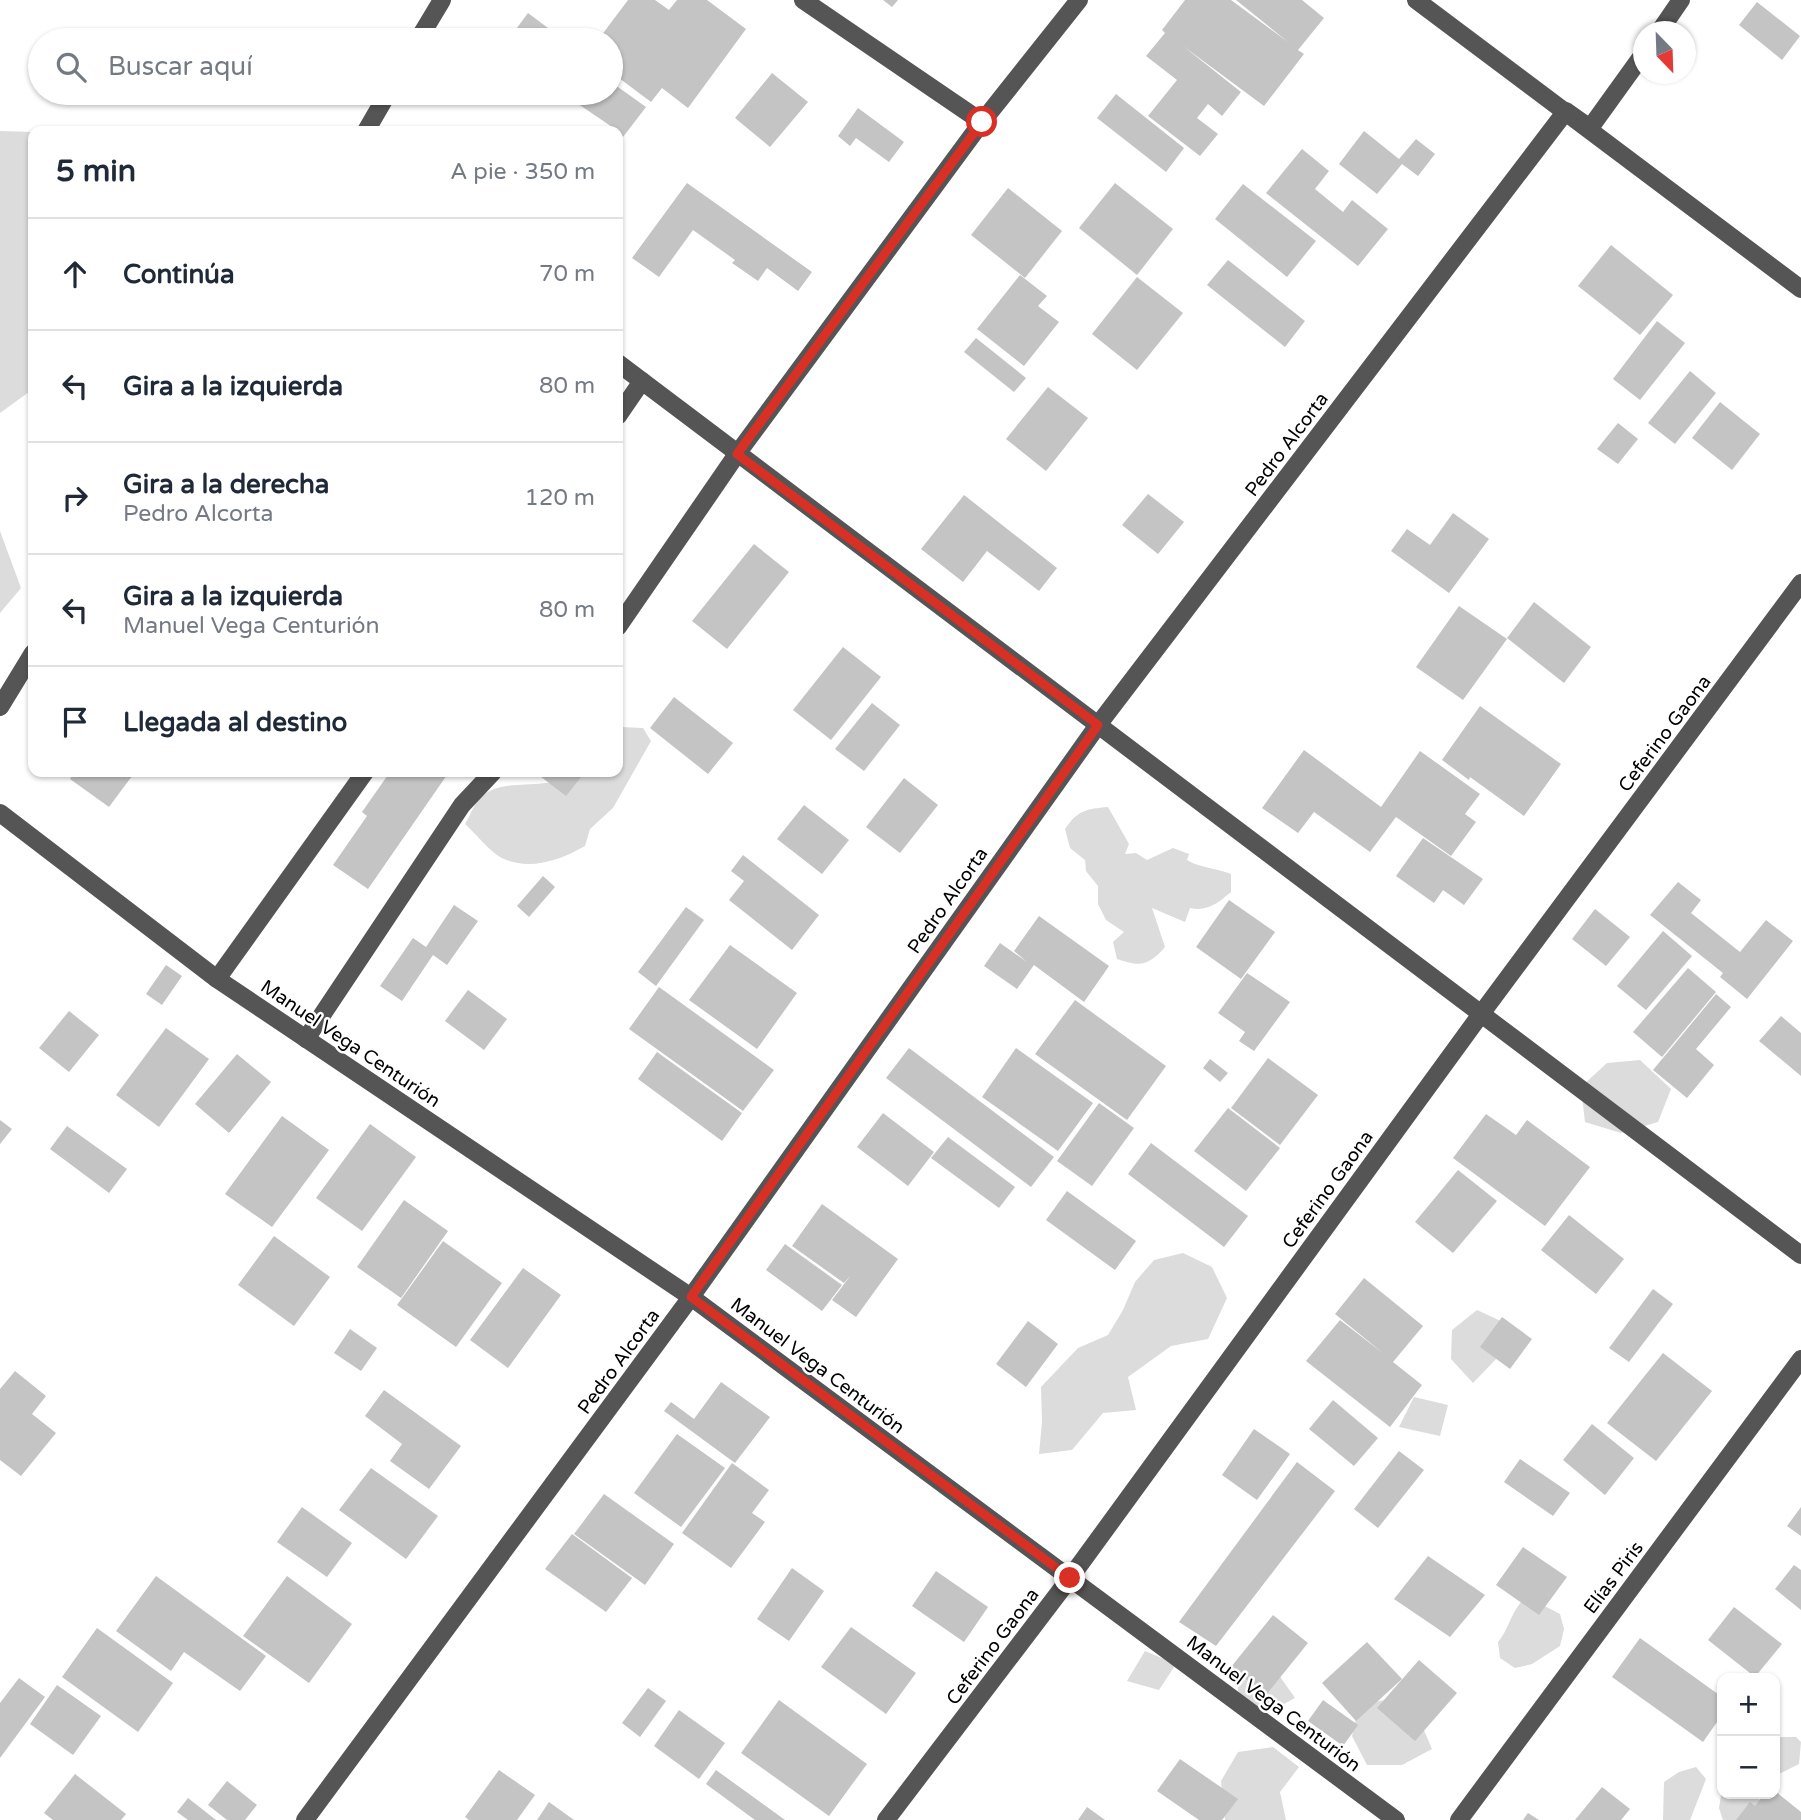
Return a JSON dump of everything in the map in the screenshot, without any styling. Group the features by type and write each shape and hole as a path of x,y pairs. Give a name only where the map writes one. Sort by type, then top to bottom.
{"street":[{"path":"425,28 442,0"},
{"path":"803,0 982,122"},
{"path":"623,620 737,454 982,122 1079,0"},
{"path":"1416,0 1801,289"},
{"path":"1667,21 1681,0"},
{"path":"1566,111 1590,128 1633,67"},
{"path":"369,126 381,105"},
{"name":"Pedro Alcorta","path":"305,1820 691,1297 1098,725 1566,111"},
{"path":"623,367 1801,1255"},
{"path":"623,409 642,381"},
{"name":"Ceferino Gaona","path":"886,1820 1070,1578 1481,1014 1801,583"},
{"path":"0,707 28,661"},
{"path":"217,979 361,777"},
{"path":"306,1039 462,805 488,777"},
{"name":"Manuel Vega Centurión","path":"0,813 217,979 691,1297 1396,1820"},
{"name":"Elías Piris","path":"1459,1820 1801,1359"}],"shaded area":[{"path":"0,131 28,132 28,393 0,413"},
{"path":"0,531 21,588 0,613"},
{"path":"623,727 643,728 651,741 613,808 590,829 585,846 564,856 530,864 507,860 497,855 465,824 480,798 493,789 553,782 564,778 623,777"},
{"path":"1108,807 1129,844 1125,854 1136,853 1147,860 1173,848 1189,854 1187,860 1192,863 1231,874 1231,892 1207,908 1190,908 1185,922 1152,908 1165,947 1144,963 1117,959 1113,942 1124,932 1106,920 1098,904 1098,886 1086,871 1085,860 1070,848 1065,829 1083,812"},
{"path":"1640,1060 1671,1089 1658,1122 1621,1133 1585,1122 1581,1087 1607,1063"},
{"path":"1183,1253 1212,1267 1227,1298 1208,1339 1171,1346 1128,1377 1136,1410 1103,1413 1072,1450 1039,1454 1041,1387 1078,1348 1108,1335 1135,1282 1154,1260"},
{"path":"1477,1310 1505,1323 1497,1358 1473,1383 1451,1359 1452,1330"},
{"path":"1414,1397 1448,1405 1440,1436 1399,1427"},
{"path":"1521,1602 1537,1602 1560,1614 1564,1629 1560,1646 1532,1664 1515,1668 1500,1658 1498,1642"},
{"path":"1145,1651 1176,1664 1159,1690 1127,1681"},
{"path":"1267,1658 1295,1698 1267,1713 1239,1696 1234,1663"},
{"path":"1390,1699 1419,1719 1432,1749 1402,1765 1367,1765 1352,1736 1359,1705"},
{"path":"1796,1737 1801,1742 1799,1764 1780,1774 1780,1738"},
{"path":"1273,1747 1299,1767 1280,1792 1286,1820 1225,1820 1221,1781 1238,1752"},
{"path":"1696,1767 1706,1779 1690,1820 1663,1820 1664,1782 1679,1772"},
{"path":"1720,1799 1759,1799 1761,1806 1758,1820 1723,1820 1719,1808"}],"building":[{"path":"628,0 655,0 669,10 677,0 707,0 746,29 688,108 662,88 651,102 623,81 623,28 607,28"},
{"path":"883,0 898,0 892,7"},
{"path":"1185,0 1231,0 1288,42 1236,0 1302,0 1324,18 1298,50 1304,54 1264,106 1183,46 1241,92 1222,116 1208,104 1197,118 1218,134 1200,156 1148,116 1177,80 1146,56 1165,33 1162,30"},
{"path":"1757,2 1800,36 1782,60 1739,25"},
{"path":"528,13 548,28 517,28"},
{"path":"772,73 808,102 770,147 735,118"},
{"path":"623,91 646,107 623,137 623,126 611,126 580,105 623,105"},
{"path":"1116,94 1184,148 1166,172 1097,118"},
{"path":"858,108 904,142 889,162 856,138 850,146 838,136"},
{"path":"1364,131 1399,159 1416,139 1435,154 1418,176 1402,164 1377,194 1339,164"},
{"path":"1302,149 1329,171 1315,189 1343,212 1352,200 1388,229 1358,266 1266,193"},
{"path":"687,183 812,272 798,291 767,268 758,281 732,263 735,260 693,230 659,277 632,258"},
{"path":"1115,183 1173,229 1137,275 1079,228"},
{"path":"1243,184 1316,241 1287,277 1215,219"},
{"path":"1008,188 1062,231 1025,278 971,235"},
{"path":"1611,245 1673,295 1640,335 1578,286"},
{"path":"1228,260 1305,321 1285,347 1207,285"},
{"path":"1020,275 1047,296 1038,306 1059,322 1024,366 977,329"},
{"path":"1137,277 1183,313 1137,370 1092,334"},
{"path":"1657,321 1685,343 1640,400 1613,379"},
{"path":"976,338 1026,378 1014,392 964,352"},
{"path":"1690,371 1716,393 1675,444 1648,423"},
{"path":"1048,387 1088,418 1046,471 1006,439"},
{"path":"1720,402 1760,434 1732,470 1692,438"},
{"path":"1618,423 1638,439 1618,464 1597,449"},
{"path":"1148,494 1184,522 1158,554 1122,525"},
{"path":"964,495 1057,568 1039,591 987,551 963,582 921,549"},
{"path":"1453,513 1489,539 1449,593 1391,551 1407,529 1430,545"},
{"path":"754,544 789,572 727,649 692,621"},
{"path":"1534,602 1591,647 1564,683 1507,638"},
{"path":"1459,606 1507,639 1463,700 1416,667"},
{"path":"843,647 881,677 831,740 793,710"},
{"path":"674,697 733,743 708,774 650,728"},
{"path":"872,703 900,725 864,771 835,749"},
{"path":"1480,706 1561,764 1524,816 1442,760"},
{"path":"1304,750 1381,807 1420,751 1480,794 1465,814 1476,822 1451,856 1396,817 1370,852 1314,812 1298,833 1262,808"},
{"path":"71,777 131,777 109,807 70,779"},
{"path":"386,777 446,777 368,889 333,865 367,816 362,812"},
{"path":"541,777 581,777 566,796"},
{"path":"904,778 938,805 900,853 866,827"},
{"path":"804,805 849,840 822,874 777,839"},
{"path":"1423,838 1483,879 1464,905 1443,890 1434,903 1396,876"},
{"path":"743,855 819,915 792,950 729,900 744,881 731,871"},
{"path":"543,876 555,887 529,917 517,906"},
{"path":"1678,882 1701,900 1691,913 1740,952 1766,920 1793,941 1747,999 1720,977 1723,973 1650,915"},
{"path":"1229,900 1275,932 1241,979 1196,947"},
{"path":"454,905 478,921 447,965 433,955 402,1001 380,986 413,938 426,947"},
{"path":"686,907 704,920 656,986 638,972"},
{"path":"1595,909 1630,937 1606,966 1572,939"},
{"path":"1039,916 1109,966 1084,1002 1034,965 1017,989 984,966 1000,943 1027,962 1014,951"},
{"path":"1663,931 1692,956 1646,1010 1617,986"},
{"path":"730,945 797,993 757,1049 689,1000"},
{"path":"166,965 182,976 162,1005 146,994"},
{"path":"1688,968 1716,992 1662,1057 1633,1032"},
{"path":"1247,973 1290,1002 1254,1051 1239,1041 1245,1032 1218,1013"},
{"path":"659,987 774,1070 743,1111 629,1029"},
{"path":"468,990 507,1019 484,1050 445,1021"},
{"path":"1716,994 1731,1007 1696,1049 1714,1065 1687,1098 1653,1070"},
{"path":"1075,1000 1166,1066 1127,1120 1035,1054"},
{"path":"69,1011 99,1035 69,1072 39,1048"},
{"path":"1781,1016 1801,1033 1801,1076 1759,1041"},
{"path":"166,1028 209,1059 159,1127 116,1095"},
{"path":"909,1048 1054,1157 1031,1187 886,1078"},
{"path":"1016,1048 1093,1103 1058,1151 982,1097"},
{"path":"657,1052 742,1113 722,1141 638,1079"},
{"path":"237,1054 271,1082 229,1133 195,1104"},
{"path":"1268,1058 1318,1095 1280,1145 1231,1108"},
{"path":"1210,1059 1228,1073 1220,1082 1203,1068"},
{"path":"1099,1103 1134,1128 1092,1186 1057,1161"},
{"path":"1228,1108 1280,1148 1246,1191 1194,1151"},
{"path":"883,1113 934,1152 908,1186 857,1147"},
{"path":"1486,1114 1516,1135 1527,1120 1590,1167 1545,1226 1453,1158"},
{"path":"282,1116 329,1150 272,1227 225,1194"},
{"path":"0,1120 12,1129 0,1144"},
{"path":"370,1124 416,1157 362,1231 316,1198"},
{"path":"67,1126 127,1169 109,1193 50,1149"},
{"path":"948,1137 1015,1187 999,1208 931,1158"},
{"path":"1151,1143 1248,1216 1224,1247 1128,1174"},
{"path":"1458,1170 1497,1201 1453,1253 1415,1222"},
{"path":"1067,1191 1136,1241 1115,1270 1046,1220"},
{"path":"404,1200 448,1231 401,1298 357,1267"},
{"path":"822,1204 898,1259 856,1317 832,1300 851,1275 844,1283 792,1246"},
{"path":"1569,1215 1624,1259 1596,1294 1541,1250"},
{"path":"274,1236 330,1277 294,1326 238,1285"},
{"path":"443,1241 502,1283 456,1347 397,1305"},
{"path":"785,1244 842,1285 822,1311 766,1270"},
{"path":"523,1268 561,1295 508,1368 470,1340"},
{"path":"1364,1278 1423,1326 1393,1362 1422,1385 1390,1427 1306,1361 1340,1320 1384,1354 1335,1314"},
{"path":"1653,1289 1673,1304 1629,1362 1609,1348"},
{"path":"1502,1317 1532,1339 1510,1369 1480,1347"},
{"path":"1028,1321 1058,1344 1026,1387 996,1364"},
{"path":"350,1329 377,1348 361,1371 334,1353"},
{"path":"1663,1353 1712,1391 1656,1461 1607,1423"},
{"path":"15,1371 46,1396 32,1414 56,1433 21,1476 0,1460 0,1389"},
{"path":"721,1382 770,1417 735,1463 664,1411 671,1402 694,1419"},
{"path":"384,1390 461,1446 429,1489 390,1461 402,1444 365,1416"},
{"path":"1333,1400 1378,1438 1354,1466 1309,1429"},
{"path":"1592,1424 1634,1458 1605,1495 1563,1460"},
{"path":"1254,1429 1290,1454 1257,1500 1222,1475"},
{"path":"677,1434 725,1468 681,1527 634,1493"},
{"path":"1399,1451 1424,1470 1378,1528 1354,1509"},
{"path":"1520,1459 1570,1493 1553,1516 1504,1482"},
{"path":"1297,1462 1335,1491 1216,1646 1179,1622"},
{"path":"732,1463 769,1490 752,1513 765,1522 731,1568 682,1533"},
{"path":"371,1468 438,1516 406,1559 339,1510"},
{"path":"604,1494 674,1544 645,1585 574,1534"},
{"path":"302,1507 352,1543 327,1577 277,1542"},
{"path":"1801,1507 1801,1536 1787,1526"},
{"path":"572,1534 632,1578 606,1612 545,1569"},
{"path":"1523,1547 1567,1577 1539,1615 1496,1585"},
{"path":"1428,1556 1485,1595 1450,1637 1394,1599"},
{"path":"1794,1565 1801,1570 1801,1610 1775,1589"},
{"path":"792,1568 824,1591 789,1641 757,1619"},
{"path":"936,1571 988,1607 964,1642 912,1606"},
{"path":"156,1576 266,1656 240,1691 184,1652 171,1671 116,1631"},
{"path":"287,1576 352,1624 309,1683 243,1636"},
{"path":"1734,1607 1782,1644 1758,1673 1750,1673 1708,1640"},
{"path":"1273,1615 1308,1643 1266,1695 1231,1667"},
{"path":"851,1627 916,1673 886,1714 821,1667"},
{"path":"97,1628 173,1683 138,1732 62,1677"},
{"path":"1640,1638 1717,1693 1717,1722 1703,1742 1612,1677"},
{"path":"1367,1642 1402,1679 1356,1721 1322,1683"},
{"path":"1419,1660 1457,1693 1415,1741 1377,1708"},
{"path":"19,1678 45,1697 0,1758 0,1703"},
{"path":"57,1685 101,1716 73,1755 30,1724"},
{"path":"648,1688 666,1701 640,1737 622,1723"},
{"path":"779,1700 867,1764 829,1816 741,1753"},
{"path":"1323,1700 1358,1725 1343,1746 1308,1721"},
{"path":"679,1710 725,1743 699,1779 654,1746"},
{"path":"1180,1759 1238,1799 1222,1820 1199,1820 1157,1791"},
{"path":"499,1770 535,1795 517,1820 469,1820 465,1817"},
{"path":"716,1770 785,1820 755,1820 706,1784"},
{"path":"75,1774 126,1814 121,1820 53,1820 44,1813"},
{"path":"227,1781 257,1805 245,1820 227,1820 208,1805"},
{"path":"1602,1787 1630,1809 1621,1820 1575,1820"},
{"path":"1780,1795 1801,1812 1801,1820 1736,1820 1750,1802 1755,1806 1760,1799 1780,1799"},
{"path":"188,1798 216,1820 188,1820 177,1812"},
{"path":"549,1802 574,1820 537,1820"},
{"path":"1087,1807 1105,1820 1078,1820"},
{"path":"1528,1813 1539,1820 1523,1820"}],"route":[{"path":"982,122 737,454 1098,725 691,1297 1070,1578"}]}
